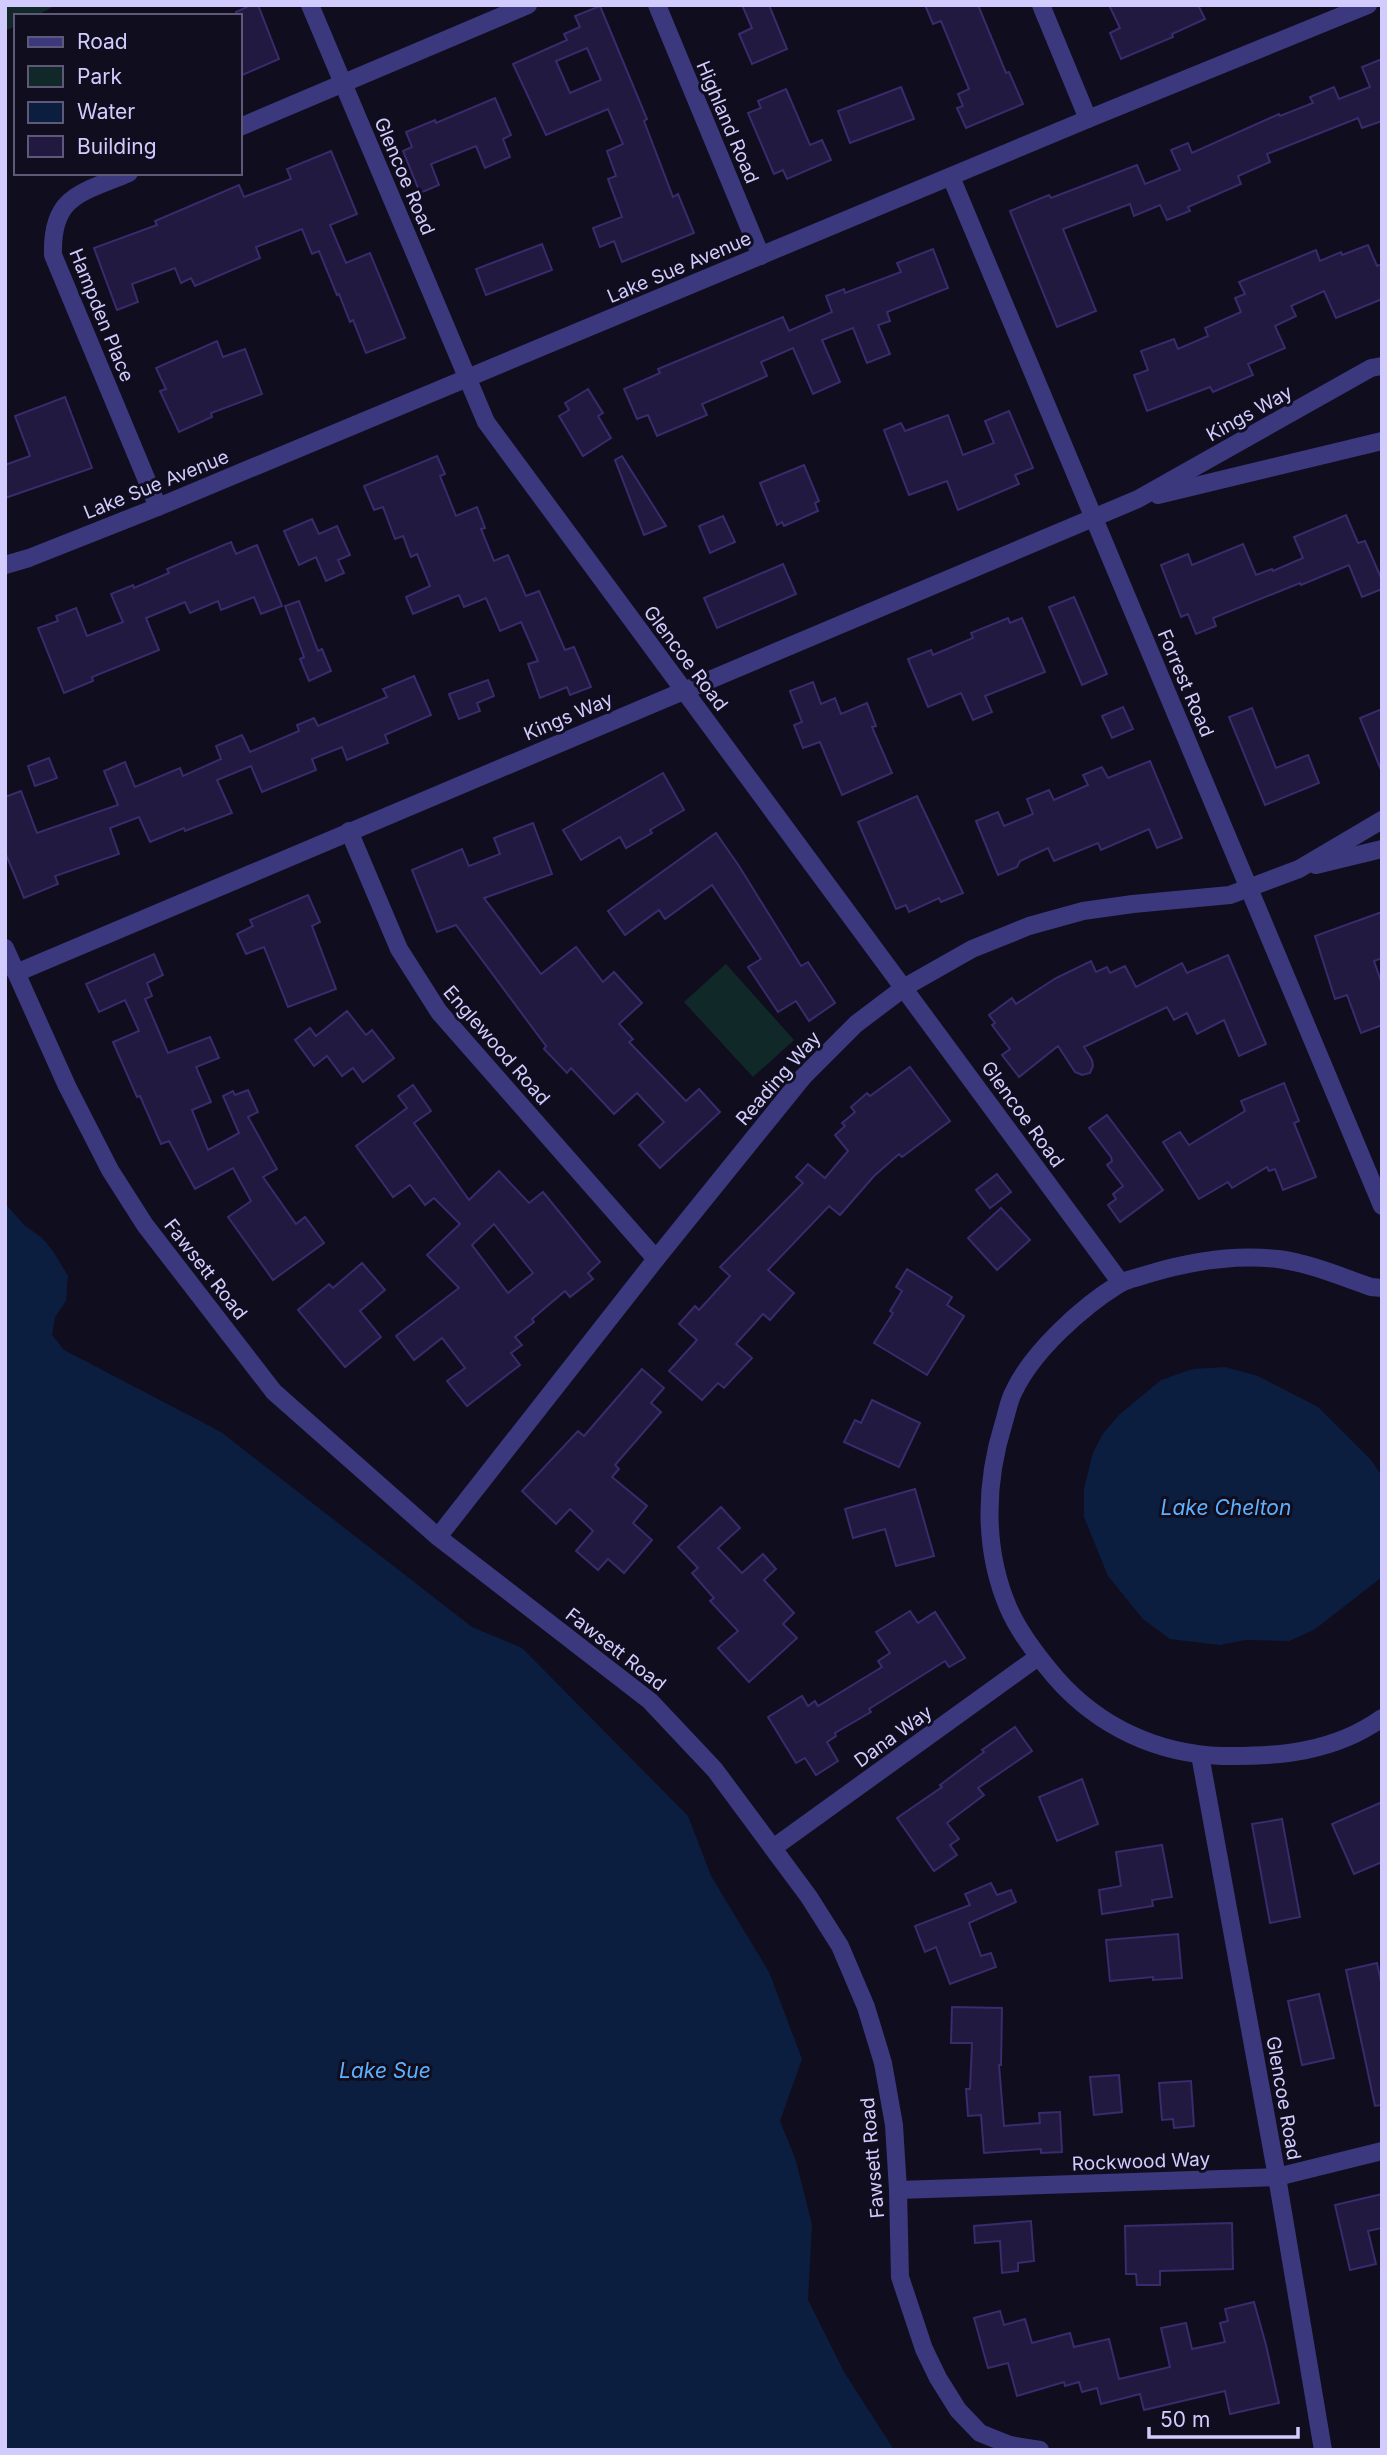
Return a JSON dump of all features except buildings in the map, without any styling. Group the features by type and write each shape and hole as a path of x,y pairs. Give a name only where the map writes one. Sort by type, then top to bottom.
{"street":[{"name":"Glencoe Road","path":"310,5 485,422 905,987 1121,1283"},
{"path":"242,126 528,5"},
{"name":"Highland Road","path":"656,5 761,256"},
{"path":"1041,5 1088,119"},
{"name":"Lake Sue Avenue","path":"5,565 158,507 1368,5"},
{"name":"Hampden Place","path":"125,175 80,194 65,204 57,217 52,235 53,256 158,507"},
{"name":"Forrest Road","path":"951,177 1382,1206"},
{"name":"Kings Way","path":"16,973 1138,499 1371,368 1382,366"},
{"name":"Kings Way","path":"1138,499 1382,441"},
{"name":"Reading Way","path":"438,1537 803,1077 856,1024 905,987 972,950 1029,926 1083,911 1230,895 1250,889 1299,869 1382,820"},
{"name":"Englewood Road","path":"349,831 399,949 439,1012 656,1259"},
{"name":"Reading Way","path":"1299,869 1382,849"},
{"name":"Fawsett Road","path":"5,948 67,1086 110,1170 145,1225 274,1392 438,1537 650,1702 715,1770 809,1896 841,1946 866,2007 883,2063 894,2125 900,2277 924,2349 958,2410 980,2433 1010,2445 1040,2450"},
{"path":"1382,1287 1371,1287 1280,1259 1232,1257 1172,1267 1121,1283 1074,1319 1038,1353 1014,1391 996,1448 989,1501 993,1558 1008,1608 1038,1657 1073,1698 1111,1725 1155,1745 1200,1755 1264,1757 1321,1748 1365,1730 1382,1718"},
{"name":"Dana Way","path":"773,1848 1038,1657"},
{"name":"Glencoe Road","path":"1200,1755 1277,2177 1323,2450"},
{"name":"Rockwood Way","path":"898,2190 1277,2177 1382,2151"}],"green space":[{"path":"5,5 56,5 40,14 14,14 14,27 5,31"},
{"path":"726,964 794,1040 753,1077 684,1002"}],"water":[{"name":"Lake Sue","path":"5,1203 23,1224 42,1238 68,1276 66,1301 55,1317 52,1335 64,1350 221,1432 472,1627 522,1648 688,1816 711,1876 769,1972 802,2059 780,2121 795,2158 812,2224 808,2300 844,2372 894,2450 5,2450"},
{"name":"Lake Chelton","path":"1225,1367 1258,1376 1318,1407 1371,1460 1382,1476 1382,1577 1314,1630 1289,1641 1245,1640 1220,1645 1170,1639 1143,1619 1108,1576 1084,1517 1084,1488 1093,1453 1102,1435 1119,1415 1161,1380 1193,1369"}]}
